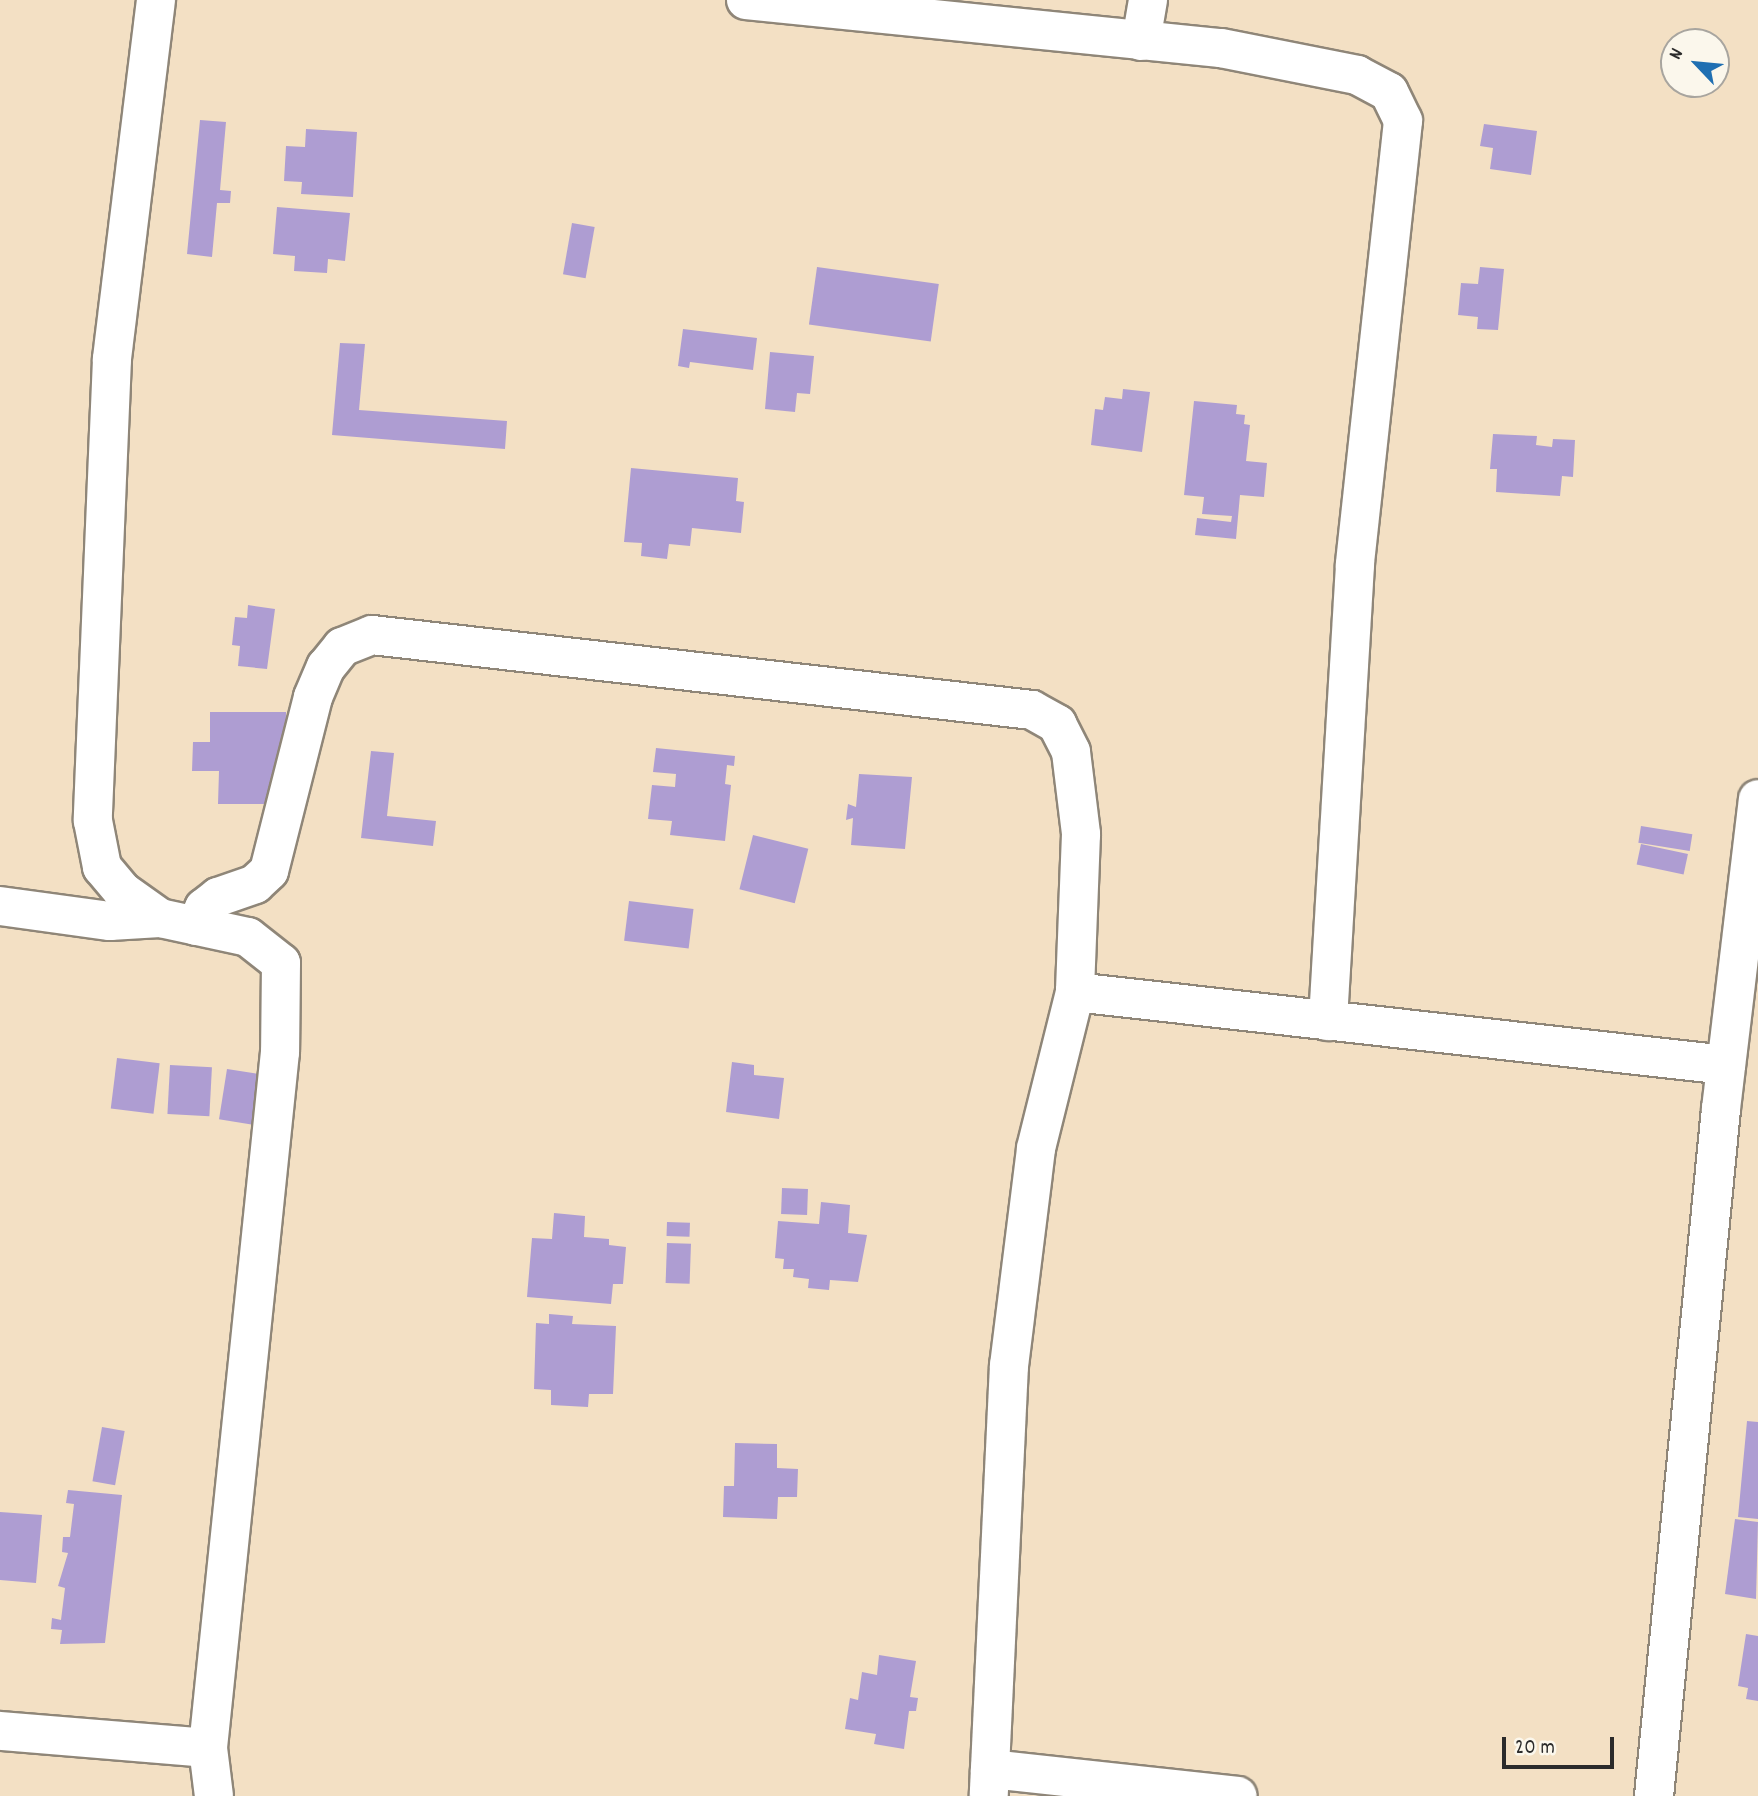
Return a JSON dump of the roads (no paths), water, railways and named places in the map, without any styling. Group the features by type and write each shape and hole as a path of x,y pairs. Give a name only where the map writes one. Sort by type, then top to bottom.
{"street":[{"path":"156,0 112,359 93,821 102,867 122,891 178,922"},
{"path":"746,0 1222,48 1357,75 1389,92 1403,121 1355,565 1328,1021"},
{"path":"1141,41 1148,0"},
{"path":"178,922 218,897 255,884 270,871 313,697 326,667 342,647 372,635 428,638 874,695 1032,710 1057,724 1071,752 1081,834 1074,992 1036,1149 1009,1365 989,1782 1238,1796"},
{"path":"1654,1796 1726,1065 1758,799"},
{"path":"0,906 110,921 178,922 248,937 281,962 280,1052 208,1748 214,1796"},
{"path":"1074,992 1726,1065"},
{"path":"0,1731 208,1748"}]}
